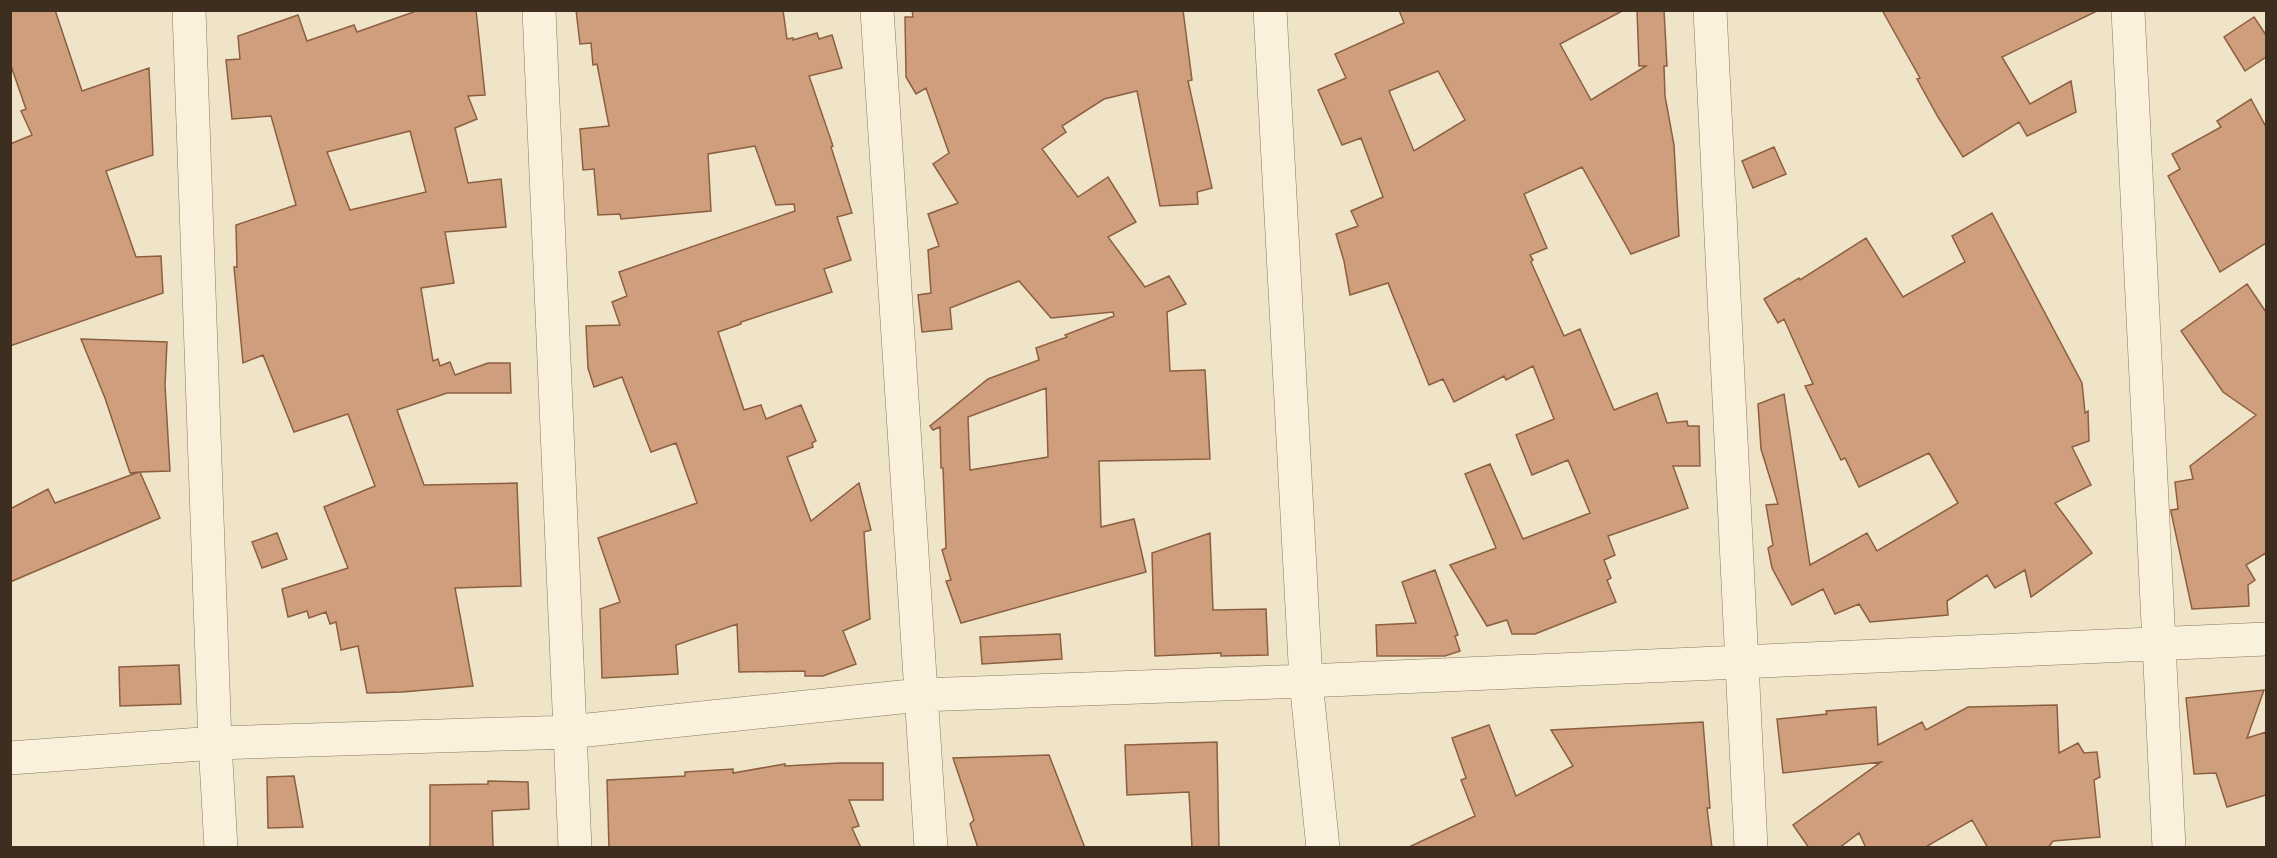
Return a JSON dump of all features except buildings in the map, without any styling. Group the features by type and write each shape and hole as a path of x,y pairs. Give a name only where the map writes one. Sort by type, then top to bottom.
{"street":[{"path":"189,10 215,743 221,848"},
{"path":"539,10 574,848"},
{"path":"877,10 931,848"},
{"path":"1270,10 1306,681 1323,848"},
{"path":"1710,10 1751,848"},
{"path":"2128,10 2169,848"},
{"path":"10,758 215,743 569,732 920,694 1306,681 2266,639"}]}
